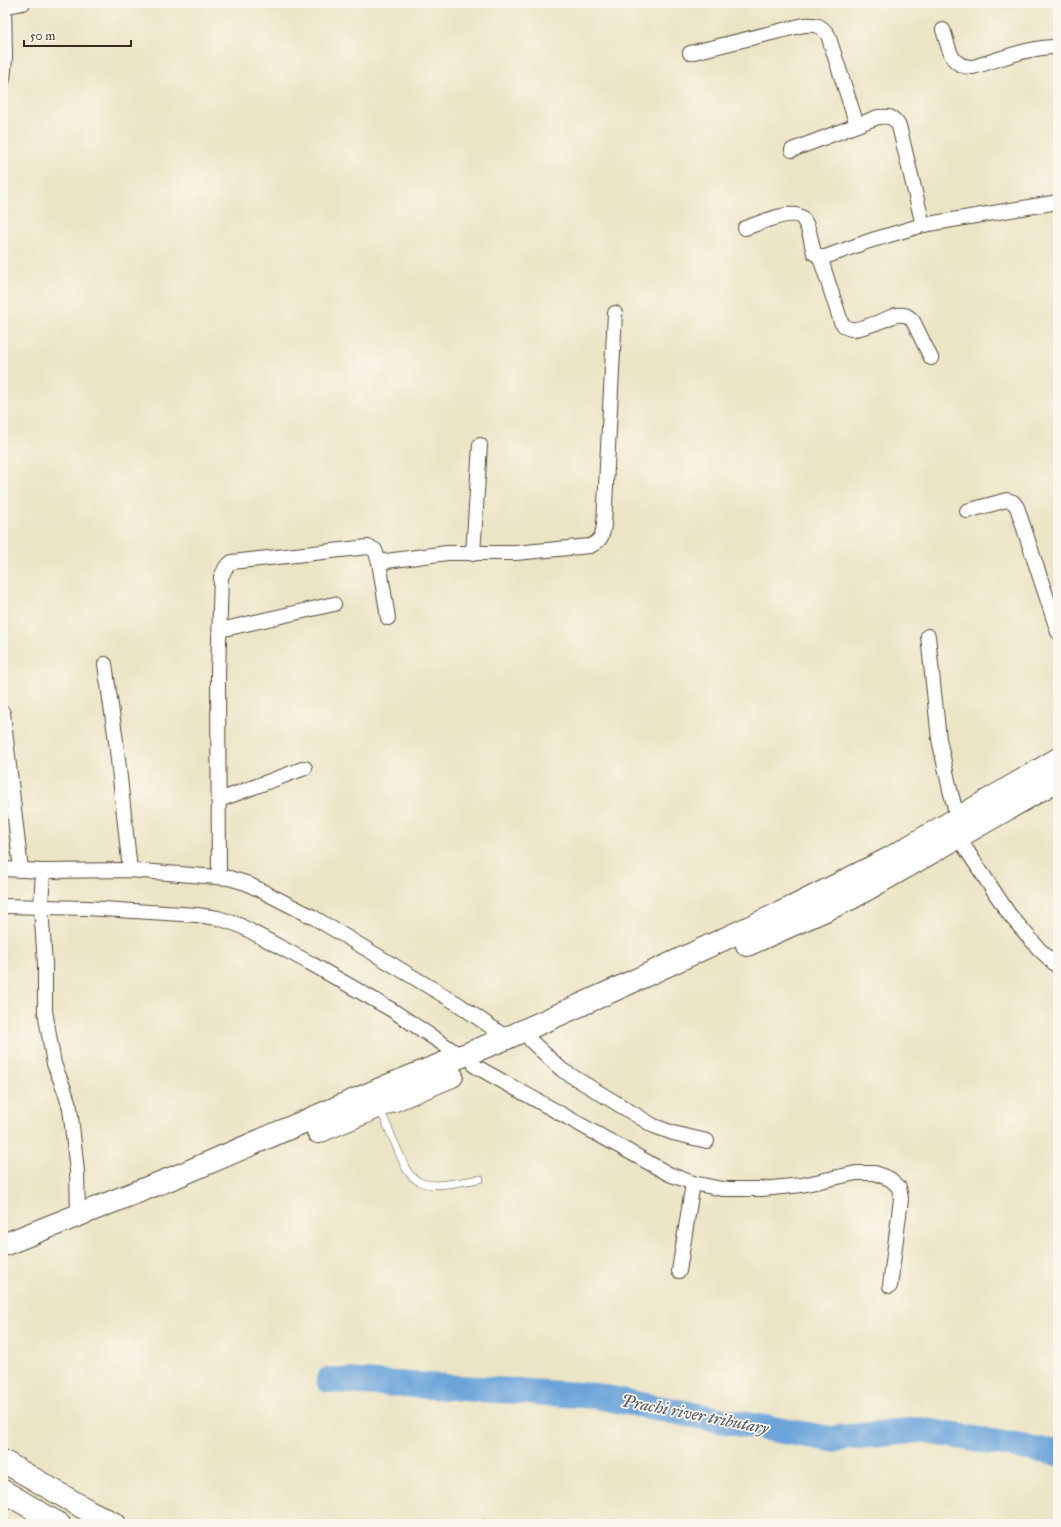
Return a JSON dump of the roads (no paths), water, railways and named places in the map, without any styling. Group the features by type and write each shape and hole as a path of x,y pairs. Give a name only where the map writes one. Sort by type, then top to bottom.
{"main road":[{"path":"3,1256 80,1228 379,1107 471,1060 850,899 958,828 1058,758"},
{"path":"958,828 1058,780"},
{"path":"3,1245 78,1214 180,1175 387,1086 471,1060"},
{"path":"3,1461 89,1511 115,1524"},
{"path":"3,1491 59,1524"}],"street":[{"path":"3,79 5,59 3,5 23,3"},
{"path":"690,53 804,25 814,24 823,28 828,35 857,125"},
{"path":"943,30 953,60 964,67 973,67 1026,51 1058,47"},
{"path":"792,150 878,117 888,116 896,120 899,126 923,225"},
{"path":"745,228 795,214 802,218 806,224 814,253 820,257 825,257 869,241 923,225 1058,202"},
{"path":"820,257 841,322 846,327 852,329 859,328 896,315 902,314 908,316 913,321 931,358"},
{"path":"379,562 447,553 515,554 590,546 598,543 603,535 604,524 615,313"},
{"path":"473,554 480,444"},
{"path":"966,511 1007,500 1013,502 1017,506 1058,632"},
{"path":"219,876 218,674 221,577 226,567 232,562 368,547 376,550 388,618"},
{"path":"220,630 334,604"},
{"path":"928,636 939,738 958,828 1009,914 1038,949 1058,968"},
{"path":"105,664 116,741 130,870"},
{"path":"3,713 21,870"},
{"path":"219,800 305,768"},
{"path":"3,870 21,870 43,873 130,870 219,876 246,883 313,917 458,1004 513,1042 654,1126 673,1133 707,1141"},
{"path":"43,873 41,904 45,1011 54,1064 70,1108 77,1171 78,1214"},
{"path":"3,906 41,904 197,915 218,918 239,925 392,1010 471,1060 669,1174 693,1183 722,1189 762,1188 802,1185 856,1173 875,1173 890,1179 899,1187 901,1199 890,1286"},
{"path":"679,1271 693,1183"}],"lane":[{"path":"379,1107 406,1169 412,1177 421,1183 432,1185 480,1179"}],"waterway":[{"name":"Prachi river tributary","path":"329,1380 596,1396 724,1421 831,1439 920,1430 1058,1453"}]}
